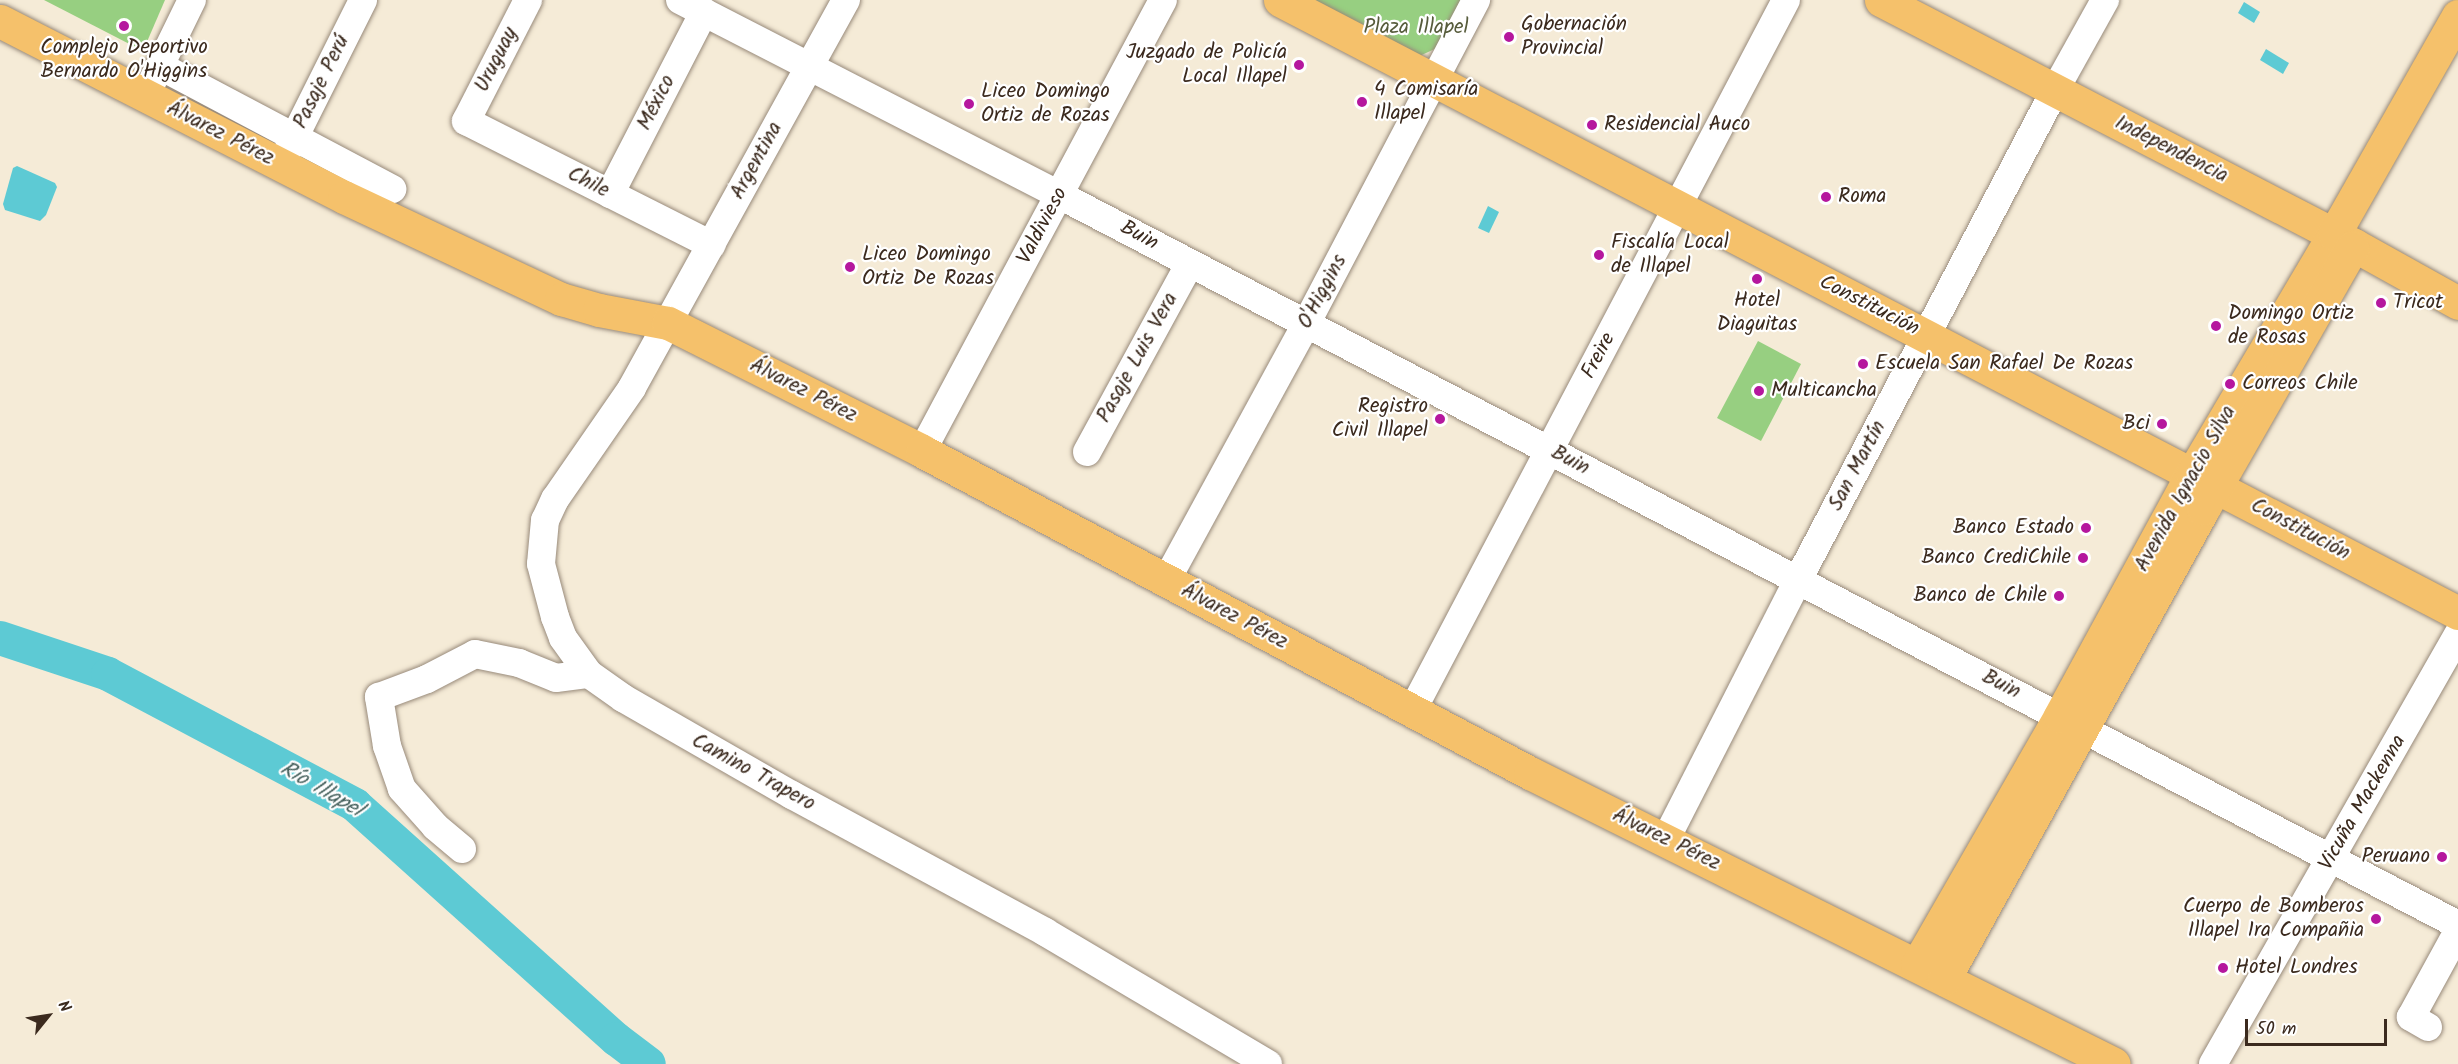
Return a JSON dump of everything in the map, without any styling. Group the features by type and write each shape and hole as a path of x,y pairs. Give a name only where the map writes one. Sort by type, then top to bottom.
{"main road":[{"name":"Constitución","path":"1280,0 2458,613"},
{"name":"Independencia","path":"1881,0 2344,239 2458,303"},
{"name":"Avenida Ignacio Silva","path":"2344,239 2458,16"},
{"name":"Álvarez Pérez","path":"0,21 145,96 288,151 561,299 599,310 668,323 922,452 1530,773 2114,1064"},
{"name":"Avenida Ignacio Silva","path":"1931,972 2072,722 2204,480 2344,239 2458,57"}],"street":[{"path":"145,96 192,0"},
{"name":"Pasaje Perú","path":"288,151 363,0"},
{"name":"Uruguay","path":"466,121 528,0"},
{"name":"Argentina","path":"668,323 846,0"},
{"name":"Valdivieso","path":"922,452 1163,0"},
{"name":"O'Higgins","path":"1166,581 1306,324 1476,0"},
{"name":"Freire","path":"1412,711 1786,0"},
{"name":"San Martín","path":"1666,839 1926,335 2105,0"},
{"name":"Buin","path":"692,6 1190,263 2458,925"},
{"name":"México","path":"610,194 692,6"},
{"name":"Álvarez Pérez","path":"160,66 288,151"},
{"name":"Chile","path":"466,121 711,245"},
{"name":"Álvarez Pérez","path":"350,183 392,189"},
{"name":"Pasaje Luis Vera","path":"1087,452 1190,263"},
{"name":"Camino Trapero","path":"668,323 632,388 555,499 545,520 541,564 546,594 563,638 589,674 653,717 1045,932 1268,1064"},
{"name":"Vicuña Mackenna","path":"2213,1064 2458,634"},
{"path":"462,849 435,826 402,789 387,746 379,697 427,679 475,654 519,663 556,678 589,674"},
{"path":"2428,1027 2410,1017 2458,932"}],"green space":[{"name":"Complejo Deportivo Bernardo O'Higgins","path":"44,0 165,0 143,51"},
{"name":"Plaza Illapel","path":"1302,0 1462,0 1437,48 1415,58"},
{"name":"Multicancha","path":"1758,341 1801,364 1761,441 1717,418"}],"water":[{"path":"2244,2 2260,12 2254,23 2238,13"},
{"path":"2266,49 2289,63 2283,74 2260,60"},
{"path":"17,166 55,183 57,187 46,215 40,221 5,210 3,204 13,168"},
{"path":"1488,206 1499,212 1489,233 1478,228"}],"waterway":[{"name":"Río Illapel","path":"0,638 108,674 355,805 616,1039 649,1064"}],"place":[{"name":"Complejo Deportivo Bernardo O'Higgins","path":"124,26"},
{"name":"Gobernación Provincial","path":"1509,37"},
{"name":"Juzgado de Policía Local Illapel","path":"1299,65"},
{"name":"4 Comisaría Illapel","path":"1362,102"},
{"name":"Liceo Domingo Ortiz de Rozas","path":"969,104"},
{"name":"Residencial Auco","path":"1592,125"},
{"name":"Roma","path":"1826,197"},
{"name":"Fiscalía Local de Illapel","path":"1599,255"},
{"name":"Liceo Domingo Ortiz De Rozas","path":"850,267"},
{"name":"Hotel Diaguitas","path":"1757,279"},
{"name":"Tricot","path":"2381,303"},
{"name":"Domingo Ortiz de Rosas","path":"2216,326"},
{"name":"Escuela San Rafael De Rozas","path":"1863,364"},
{"name":"Correos Chile","path":"2230,384"},
{"name":"Multicancha","path":"1759,391"},
{"name":"Registro Civil Illapel","path":"1440,419"},
{"name":"Bci","path":"2162,424"},
{"name":"Banco Estado","path":"2086,528"},
{"name":"Banco CrediChile","path":"2083,558"},
{"name":"Banco de Chile","path":"2059,596"},
{"name":"Peruano","path":"2442,857"},
{"name":"Cuerpo de Bomberos Illapel 1ra Compañia","path":"2376,919"},
{"name":"Hotel Londres","path":"2223,968"}]}
